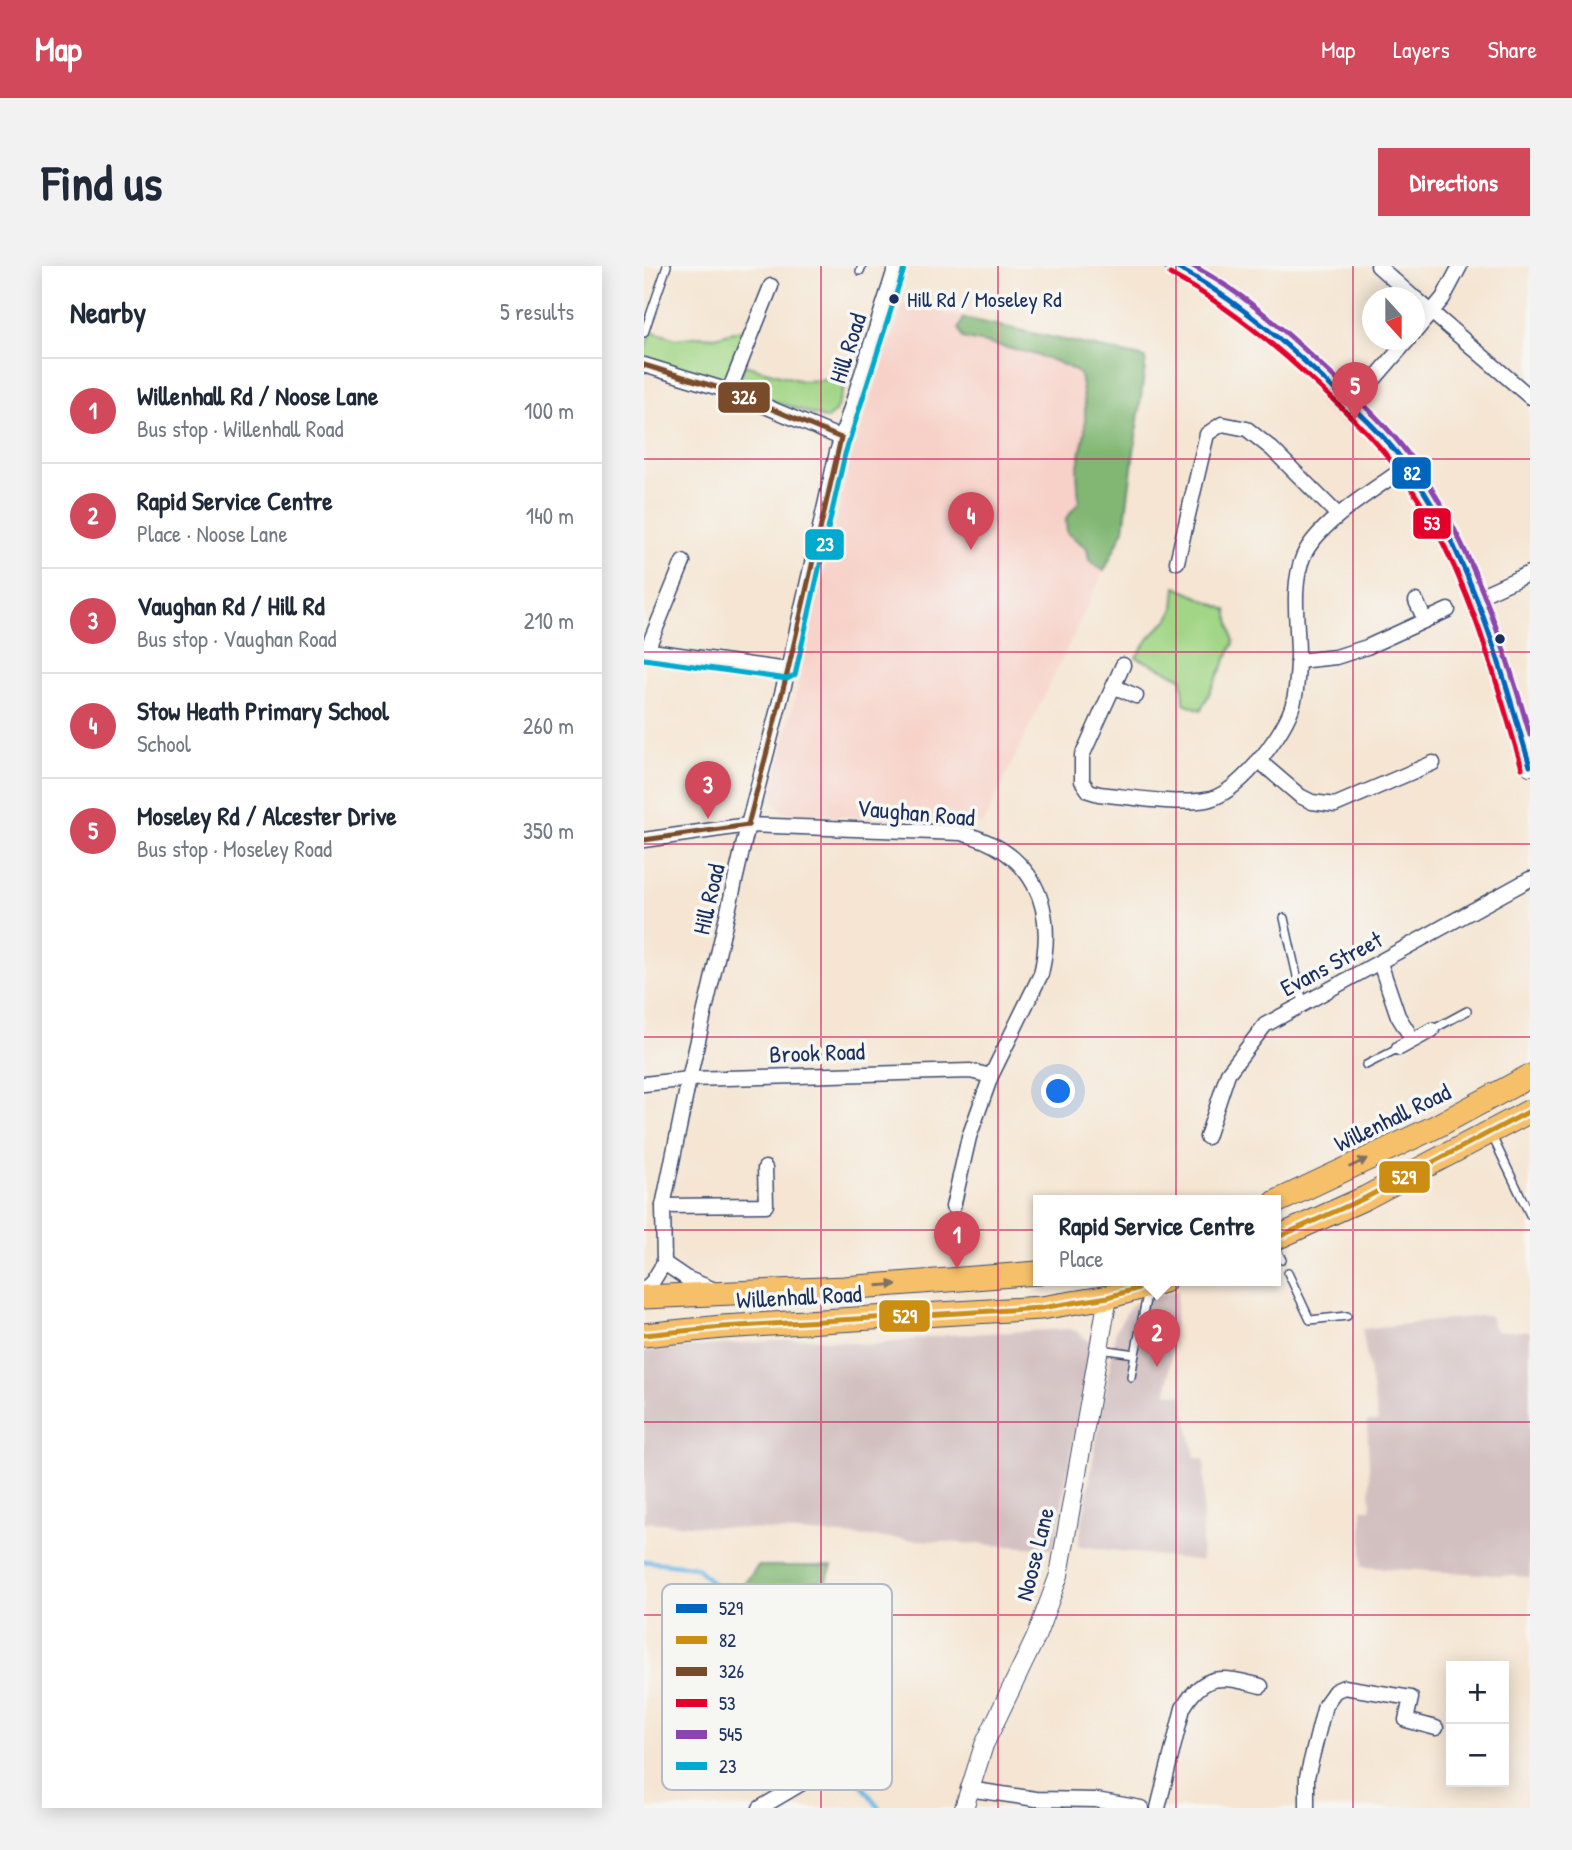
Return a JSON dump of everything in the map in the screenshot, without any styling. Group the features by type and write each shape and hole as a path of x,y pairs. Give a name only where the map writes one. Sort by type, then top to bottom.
{"highway":[{"path":"1435,1128 1459,1105 1530,1063"},
{"name":"Willenhall Road","path":"1281,1200 1435,1128 1530,1076"},
{"path":"1281,1248 1365,1198 1529,1115"},
{"name":"Willenhall Road","path":"644,1297 844,1288 1033,1273"},
{"name":"Willenhall Road","path":"644,1335 722,1327 1041,1308 1108,1297 1146,1286"}],"street":[{"name":"Hill Road","path":"664,1263 663,1206 689,1079 748,825 788,670 841,438 896,266"},
{"path":"1174,266 1245,312 1351,406 1387,441 1406,467 1444,527 1477,597 1530,766"},
{"path":"1378,266 1402,287"},
{"path":"1425,320 1454,281 1460,266"},
{"path":"729,391 771,286"},
{"path":"1425,308 1530,397"},
{"path":"1351,406 1399,350"},
{"path":"644,365 729,391 841,438"},
{"path":"1177,562 1207,434 1222,424 1247,429 1272,449 1338,515"},
{"path":"1123,666 1082,756 1082,781 1089,791 1192,801 1208,800 1236,785 1281,730 1291,710 1296,693 1298,661 1297,580 1309,546 1338,515 1406,467"},
{"path":"682,562 646,650 788,670"},
{"path":"1477,597 1530,573"},
{"path":"1416,601 1425,620"},
{"path":"1298,661 1336,657 1367,647 1448,610"},
{"path":"1115,687 1136,696"},
{"path":"1258,760 1300,796 1312,802 1335,805 1433,763"},
{"name":"Vaughan Road","path":"644,840 748,825 961,833 981,838 1015,859 1027,875 1045,911 1044,959 1041,974 991,1076 968,1137 953,1207"},
{"name":"Evans Street","path":"1207,1137 1228,1073 1265,1025 1530,879"},
{"path":"1380,963 1398,1016 1413,1040"},
{"path":"1399,1048 1432,1030"},
{"name":"Brook Road","path":"644,1084 689,1079 970,1071 991,1076"},
{"path":"663,1206 766,1205 765,1168"},
{"path":"644,1290 664,1263 686,1278 721,1293"},
{"name":"Noose Lane","path":"964,1808 984,1745 1036,1637 1059,1575 1108,1297"},
{"path":"1158,1808 1183,1707 1188,1699 1202,1685 1223,1676 1261,1686"},
{"path":"1307,1808 1307,1777 1325,1705 1335,1691 1344,1687 1411,1698 1406,1720 1436,1728"},
{"path":"968,1789 1036,1799 1096,1800 1141,1808"},
{"path":"760,1808 789,1790"}],"lane":[{"path":"644,333 667,266"},
{"path":"1284,918 1303,1003"},
{"path":"1432,1030 1467,1011"},
{"path":"1366,1065 1399,1048"},
{"path":"1491,1133 1530,1215"},
{"path":"1288,1273 1310,1320 1347,1316"},
{"path":"1131,1377 1155,1286"},
{"path":"1099,1349 1135,1354"}],"shaded area":[{"path":"904,304 1146,358 1124,529 983,824 784,813 771,799 852,453"},
{"path":"1178,1290 1167,1392 1182,1395 1195,1457 1205,1460 1201,1561 1078,1546 1116,1330 1131,1305"},
{"path":"1489,1315 1496,1331 1530,1331 1530,1577 1362,1567 1362,1509 1371,1509 1367,1421 1378,1421 1362,1329"},
{"path":"1069,1329 1091,1343 1054,1549 644,1522 644,1351 810,1338 871,1345 948,1335"}],"green space":[{"path":"964,318 1146,358 1124,529 1104,571 1089,560 1087,548 1067,533 1066,519 1079,502 1077,471 1085,431 1085,406 1080,374 1039,356 963,338 959,328"},
{"path":"748,328 726,384 644,358 651,331 676,339 715,337"},
{"path":"744,365 802,381 847,379 835,412 827,419 738,389"},
{"path":"1176,587 1227,610 1234,643 1201,710 1184,703 1182,678 1136,657 1150,637 1170,617 1174,608"},
{"path":"758,1566 832,1566 824,1584 744,1584"}],"waterway":[{"path":"644,1561 696,1567 713,1584"},
{"path":"866,1790 879,1808"}],"transit line":[{"name":"82","path":"1174,266 1230,301 1282,341 1361,415 1404,462 1427,497 1465,570 1494,647 1530,766"},
{"name":"545","path":"1193,266 1243,298 1289,336 1367,408 1411,458 1432,490 1468,557 1496,627 1530,735"},
{"name":"23","path":"644,659 787,679 795,675 845,454 904,269"},
{"name":"53","path":"1170,274 1226,309 1277,349 1354,420 1395,466 1419,500 1457,573 1486,650 1522,768"},
{"name":"326","path":"644,365 729,391 841,438"},
{"name":"326","path":"748,825 788,670 841,438"},
{"name":"326","path":"644,840 748,825"},
{"name":"529","path":"1281,1236 1365,1198 1530,1111"},
{"name":"529","path":"644,1335 722,1327 1041,1308 1108,1297 1146,1286"}],"place":[{"name":"Hill Rd / Moseley Rd","path":"894,299"},
{"name":"Moseley Rd / Alcester Drive","path":"1355,420"},
{"name":"Stow Heath Primary School","path":"971,550"},
{"name":"Vaughan Rd / Hill Rd","path":"708,819"},
{"name":"Willenhall Rd / Noose Lane","path":"957,1269"},
{"name":"Rapid Service Centre","path":"1157,1367"}]}
